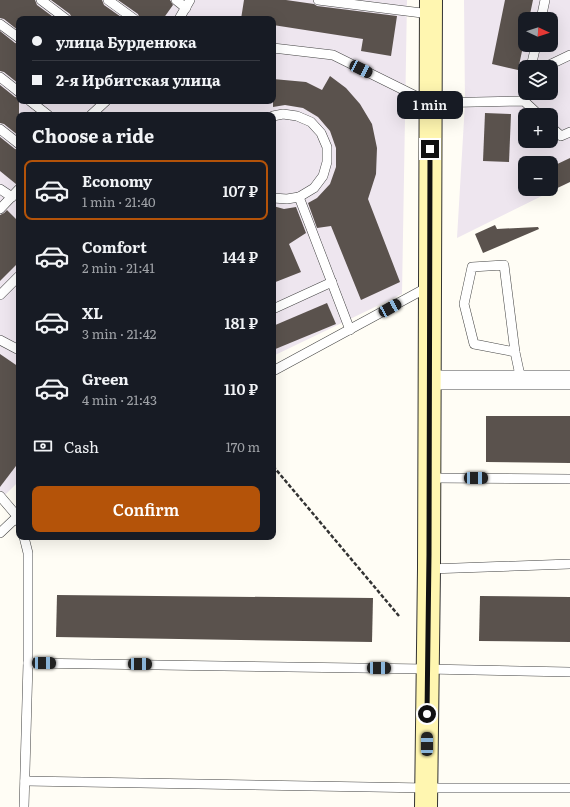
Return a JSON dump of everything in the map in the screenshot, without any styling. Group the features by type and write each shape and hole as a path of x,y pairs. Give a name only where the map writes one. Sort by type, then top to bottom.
{"street":[{"path":"427,798 430,7"},
{"path":"429,380 570,380"}],"lane":[{"path":"41,0 62,16"},
{"path":"108,0 130,16"},
{"path":"176,0 188,4 181,16"},
{"path":"318,0 430,7"},
{"path":"542,12 545,0"},
{"path":"0,24 16,36"},
{"path":"276,48 333,55 430,104 518,98"},
{"path":"558,61 570,55"},
{"path":"0,77 16,90"},
{"path":"527,100 534,108"},
{"path":"34,104 44,112"},
{"path":"94,112 102,104"},
{"path":"276,115 283,114 298,116 311,122 321,133 327,147 327,162 323,176 314,188 299,196 287,199 276,198"},
{"path":"0,129 16,142"},
{"path":"558,133 561,136 570,132"},
{"path":"0,189 12,197"},
{"path":"0,210 16,192"},
{"path":"299,196 350,330"},
{"path":"515,352 474,344 464,304 472,266 504,265 515,352 521,380"},
{"path":"0,295 16,279"},
{"path":"276,307 332,282"},
{"path":"276,369 430,287"},
{"path":"0,340 16,348"},
{"path":"429,478 570,479"},
{"path":"0,496 16,516"},
{"path":"0,533 16,520"},
{"path":"24,807 28,663 28,553 25,540"},
{"path":"428,569 570,564"},
{"path":"28,663 427,668 570,672"},
{"path":"25,780 427,798 570,788"}],"path":[{"path":"276,470 399,616"}],"shaded area":[{"path":"0,0 407,0 402,294 276,355 276,112 16,112 16,484 0,500"},
{"path":"464,0 570,0 570,182 558,188 558,156 518,156 518,196 542,196 457,238 465,103"}],"building":[{"path":"0,0 35,0 37,5 52,16 16,16 16,29 4,19 0,18"},
{"path":"51,0 102,0 104,5 120,16 71,16"},
{"path":"118,0 170,0 173,5 165,16 139,16"},
{"path":"244,0 286,0 314,4 317,6 397,16 391,56 361,51 363,39 276,25 276,16 241,16"},
{"path":"505,0 533,0 530,12 518,12 518,52 522,52 520,60 518,60 518,70 492,64"},
{"path":"0,31 16,43 16,82 4,72 0,71"},
{"path":"330,76 346,88 360,104 372,124 377,148 376,174 368,199 400,282 361,300 331,226 317,228 308,203 317,198 330,184 336,167 336,148 330,131 318,117 303,108 285,105 273,107 273,104 276,104 276,79 306,82 322,90"},
{"path":"0,85 16,97 16,104 19,104 19,112 16,112 16,134 4,124 0,123"},
{"path":"485,113 511,114 509,162 483,161"},
{"path":"0,137 16,149 16,184 0,171"},
{"path":"570,158 570,182 558,188 558,164"},
{"path":"276,207 284,209 296,207 306,233 289,244 301,272 276,282"},
{"path":"7,210 16,219 16,265 0,281 0,215"},
{"path":"495,225 497,229 538,227 539,229 483,253 475,234"},
{"path":"327,303 336,324 276,349 276,325"},
{"path":"0,354 16,365 16,466 0,487"},
{"path":"486,416 570,416 570,463 486,462"},
{"path":"57,595 373,598 372,642 56,637"},
{"path":"480,596 570,597 570,642 479,641"}],"route":[{"path":"427,714 430,149"}]}
